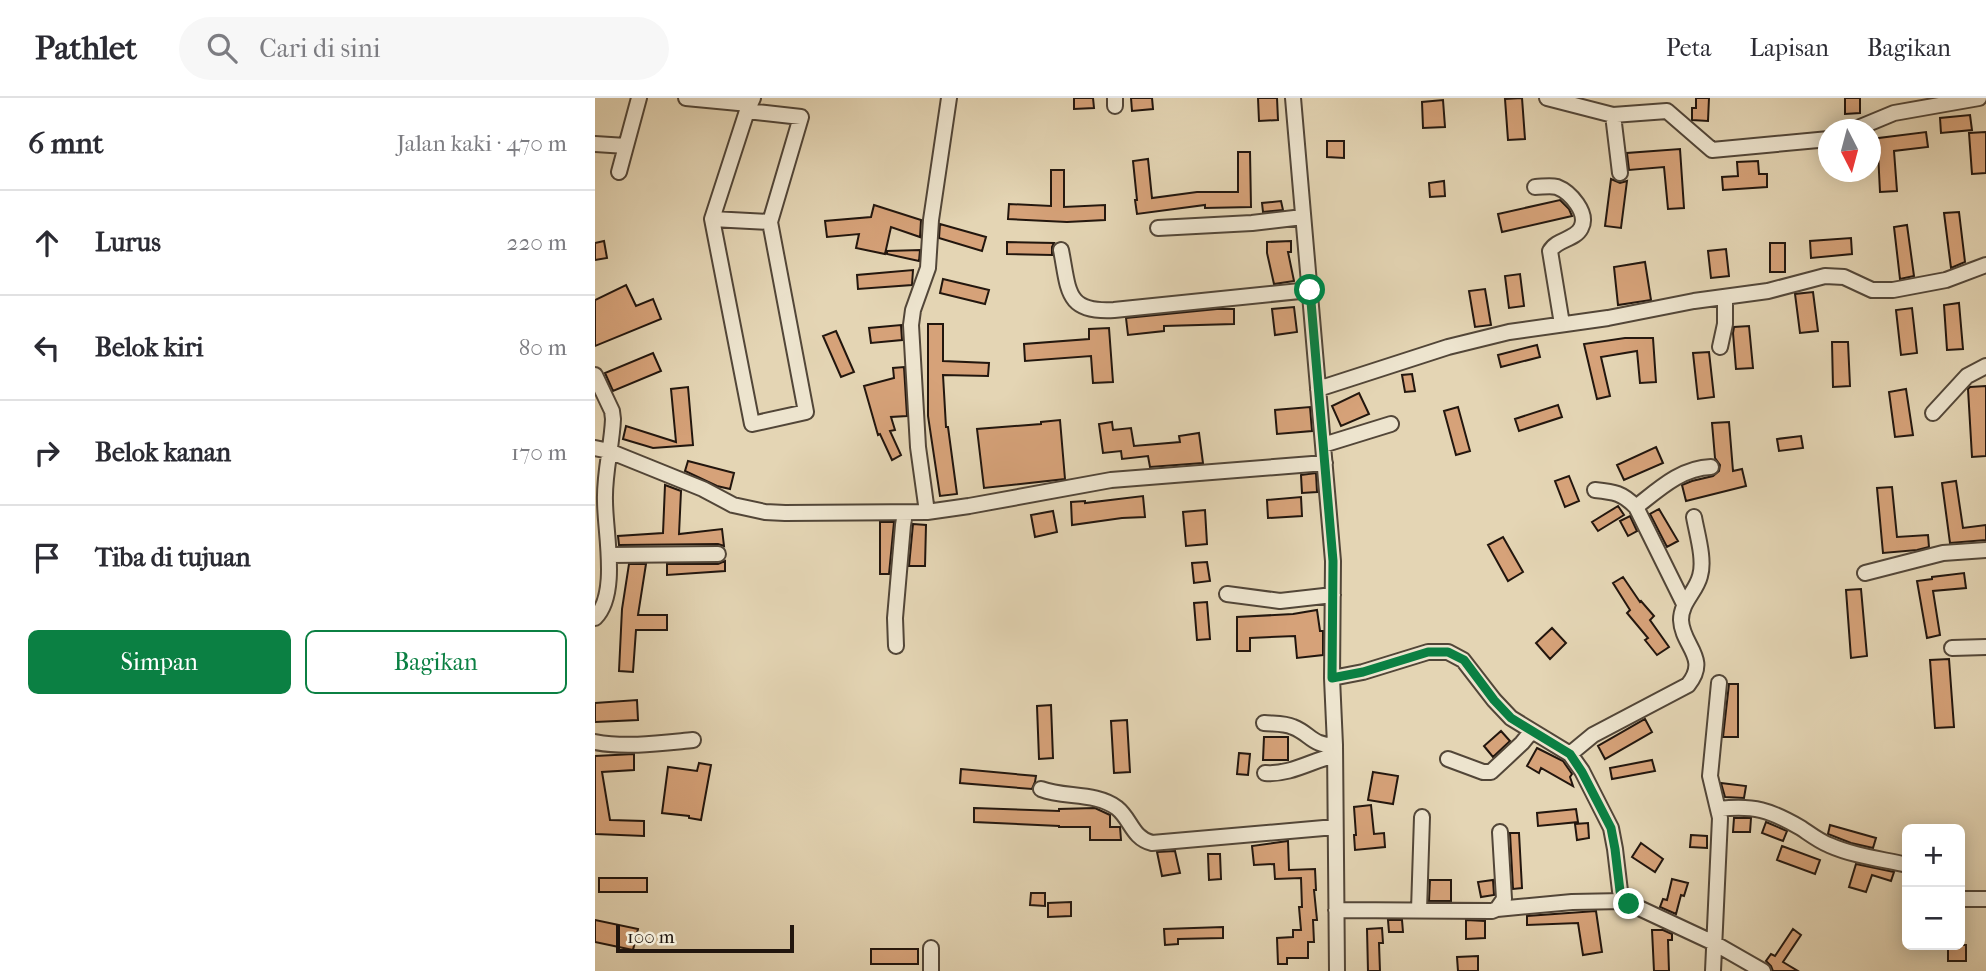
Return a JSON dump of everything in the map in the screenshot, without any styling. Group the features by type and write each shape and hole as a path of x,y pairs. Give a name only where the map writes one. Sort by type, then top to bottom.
{"street":[{"path":"619,172 639,98"},
{"path":"686,98 750,104 801,117 770,222 806,412 752,424 712,219 750,104"},
{"path":"927,512 918,447 911,325 913,310 929,268 932,220 949,98"},
{"path":"1293,98 1333,561 1332,678 1337,971"},
{"path":"1548,98 1613,115 1667,111 1712,150 1818,140"},
{"path":"1880,119 1894,113 1979,98"},
{"path":"1613,115 1620,173"},
{"path":"595,144 626,146"},
{"path":"1535,187 1555,186 1568,193 1582,219 1581,228 1577,232 1555,244 1550,251 1562,324"},
{"path":"1159,228 1303,218"},
{"path":"712,219 770,222"},
{"path":"1061,250 1069,288 1075,300 1088,310 1114,310 1310,290"},
{"path":"1318,389 1448,347 1509,332 1768,291 1807,280 1837,276 1872,290 1893,290 1946,280 1986,265"},
{"path":"1720,347 1725,324 1725,297"},
{"path":"1933,413 1967,376 1986,366"},
{"path":"595,376 612,411 613,427 602,450 609,555 605,604 595,618"},
{"path":"1323,445 1391,424"},
{"path":"602,450 703,489 733,505 785,513 927,512 1111,480 1325,463"},
{"path":"1636,507 1671,480 1691,469 1711,467"},
{"path":"1595,490 1626,496 1636,507 1684,604"},
{"path":"897,646 895,618 905,513"},
{"path":"1570,754 1593,735 1688,685 1697,671 1682,625 1684,604 1699,580 1702,569 1695,517"},
{"path":"1865,573 1943,553 1986,550"},
{"path":"609,555 718,554"},
{"path":"1227,594 1280,601 1333,594"},
{"path":"1952,648 1986,647"},
{"path":"1332,678 1363,672 1428,652 1448,652 1464,660 1511,718 1570,754 1582,772 1611,828 1620,891 1624,901"},
{"path":"1713,971 1720,818 1710,776 1719,683"},
{"path":"1264,723 1292,726 1312,740 1335,750"},
{"path":"1448,759 1483,772 1491,772 1531,732"},
{"path":"595,742 669,743 693,740"},
{"path":"1265,773 1285,772 1335,750"},
{"path":"1041,789 1109,803 1122,813 1140,839 1152,843 1335,827"},
{"path":"1719,808 1743,806 1760,809 1794,824 1828,845 1874,860 1902,864"},
{"path":"1419,910 1422,817"},
{"path":"1497,909 1504,899 1500,832"},
{"path":"1965,899 1986,899"},
{"path":"1336,910 1486,912 1572,902 1624,901 1714,943 1763,971"},
{"path":"930,971 931,947"}],"building":[{"path":"1074,98 1093,98 1094,108 1074,109"},
{"path":"1131,98 1152,98 1153,109 1132,111"},
{"path":"1258,98 1277,98 1278,120 1259,121"},
{"path":"1522,98 1525,139 1508,140 1505,99"},
{"path":"1696,98 1709,98 1708,121 1692,120 1692,108 1696,108"},
{"path":"1845,98 1860,98 1860,113 1845,114"},
{"path":"1443,100 1445,127 1423,128 1422,102"},
{"path":"1970,115 1972,130 1941,133 1940,118"},
{"path":"1926,132 1928,147 1894,151 1897,191 1880,192 1881,138"},
{"path":"1986,132 1986,173 1972,174 1969,133"},
{"path":"1327,141 1344,141 1344,158 1327,157"},
{"path":"1680,149 1684,208 1668,209 1664,167 1629,170 1627,153"},
{"path":"1238,152 1250,152 1251,207 1205,208 1205,205 1137,214 1133,161 1148,159 1152,198 1197,192 1238,192"},
{"path":"1758,161 1759,174 1767,174 1767,187 1723,190 1722,177 1738,176 1737,162"},
{"path":"1051,170 1064,170 1064,207 1105,205 1105,220 1067,222 1008,219 1009,204 1051,206"},
{"path":"1611,179 1620,183 1627,181 1621,228 1605,226"},
{"path":"1444,181 1445,196 1430,197 1429,183"},
{"path":"1560,200 1572,216 1502,232 1498,214"},
{"path":"1281,201 1283,210 1263,212 1262,203"},
{"path":"874,205 921,220 920,237 891,227 885,254 856,248 859,234 827,237 825,221 871,217"},
{"path":"1959,212 1965,262 1951,268 1944,213"},
{"path":"940,224 986,237 982,251 939,238"},
{"path":"1907,225 1914,276 1900,279 1894,227"},
{"path":"1851,238 1852,254 1811,258 1810,241"},
{"path":"604,241 607,258 595,260 595,243"},
{"path":"1291,241 1291,252 1288,252 1294,281 1274,284 1267,242"},
{"path":"1007,242 1054,243 1052,255 1007,254"},
{"path":"1770,243 1785,243 1785,272 1770,272"},
{"path":"1726,249 1729,276 1711,278 1708,251"},
{"path":"920,250 919,261 887,254 887,251"},
{"path":"1645,262 1651,300 1618,305 1614,267"},
{"path":"913,270 912,285 858,289 857,275"},
{"path":"1520,274 1524,306 1509,308 1505,276"},
{"path":"943,279 989,290 985,304 940,293"},
{"path":"626,285 636,306 653,299 661,319 595,346 595,300"},
{"path":"1485,289 1491,325 1475,327 1469,291"},
{"path":"1813,292 1818,331 1800,333 1795,294"},
{"path":"1959,303 1963,349 1947,350 1944,305"},
{"path":"1294,307 1297,332 1275,335 1272,309"},
{"path":"1912,308 1917,353 1901,355 1896,310"},
{"path":"1234,309 1234,324 1164,326 1164,331 1128,335 1126,318"},
{"path":"928,324 943,324 943,361 989,363 988,376 943,375 946,427 957,494 940,496 928,416"},
{"path":"901,325 902,340 871,343 869,328"},
{"path":"1749,326 1753,368 1736,369 1734,327"},
{"path":"1109,328 1113,382 1093,383 1091,356 1025,361 1024,344 1089,339 1089,329"},
{"path":"836,331 854,372 841,377 823,336"},
{"path":"1625,338 1653,338 1656,382 1640,383 1637,351 1601,357 1610,396 1597,399 1584,344"},
{"path":"1832,342 1848,342 1850,386 1833,387"},
{"path":"1537,345 1540,357 1501,367 1498,355"},
{"path":"1709,352 1714,397 1698,399 1693,353"},
{"path":"653,353 661,371 613,391 605,373"},
{"path":"904,367 907,416 891,417 895,430 890,431 901,455 892,460 880,434 878,435 864,386 894,378 893,368"},
{"path":"1412,374 1415,391 1405,392 1402,375"},
{"path":"1986,386 1986,456 1972,457 1968,389"},
{"path":"688,387 693,445 653,448 623,439 626,426 676,442 671,389"},
{"path":"1906,389 1913,435 1895,437 1889,392"},
{"path":"1359,393 1369,414 1341,426 1332,406"},
{"path":"1558,405 1562,417 1519,431 1515,419"},
{"path":"1310,407 1312,431 1277,434 1275,410"},
{"path":"1458,407 1470,451 1456,455 1444,411"},
{"path":"1060,420 1065,479 984,488 977,429"},
{"path":"1112,422 1113,430 1131,428 1134,446 1180,442 1179,436 1199,433 1203,463 1150,467 1148,456 1122,459 1121,451 1103,453 1099,424"},
{"path":"1729,422 1733,471 1742,469 1746,486 1686,501 1682,485 1713,476 1719,471 1712,423"},
{"path":"1801,436 1803,448 1779,451 1777,439"},
{"path":"1656,447 1663,463 1624,480 1617,465"},
{"path":"688,461 734,473 730,489 685,471"},
{"path":"1316,473 1317,492 1302,493 1301,475"},
{"path":"1569,476 1579,501 1565,507 1555,481"},
{"path":"1956,481 1963,528 1986,525 1986,540 1950,543 1942,483"},
{"path":"665,485 681,491 679,534 722,529 724,546 619,545 618,536 663,533"},
{"path":"1892,487 1897,537 1928,535 1929,547 1883,553 1877,488"},
{"path":"1143,496 1145,517 1072,525 1071,502 1085,503"},
{"path":"1301,497 1302,516 1268,518 1267,500"},
{"path":"1618,506 1624,515 1598,531 1592,522"},
{"path":"1659,509 1678,541 1667,547 1650,514"},
{"path":"1205,510 1207,544 1186,546 1183,512"},
{"path":"1053,511 1057,532 1035,537 1031,515"},
{"path":"1630,516 1637,531 1628,536 1620,521"},
{"path":"880,522 894,522 889,574 880,574"},
{"path":"913,524 926,525 925,566 909,566"},
{"path":"1503,537 1523,572 1508,581 1488,545"},
{"path":"725,561 725,571 667,575 667,564 718,564"},
{"path":"1207,562 1210,581 1194,583 1192,563"},
{"path":"629,564 646,564 638,615 667,615 667,630 636,630 633,672 619,671 622,609"},
{"path":"1964,573 1966,588 1933,591 1940,635 1927,638 1917,581"},
{"path":"1623,577 1640,602 1654,616 1650,620 1669,647 1657,655 1645,640 1648,638 1627,613 1630,610 1613,583"},
{"path":"1861,589 1867,656 1851,658 1846,590"},
{"path":"1207,602 1210,639 1197,640 1194,603"},
{"path":"1317,610 1320,631 1323,631 1323,655 1297,658 1295,636 1250,638 1250,651 1237,651 1237,617"},
{"path":"1552,628 1566,643 1550,659 1536,643"},
{"path":"1949,659 1954,727 1935,728 1930,660"},
{"path":"1729,684 1738,684 1738,737 1723,737"},
{"path":"637,700 638,720 595,722 595,703"},
{"path":"1051,705 1053,758 1039,759 1037,706"},
{"path":"1645,719 1652,732 1605,759 1598,746"},
{"path":"1127,720 1130,772 1114,773 1111,721"},
{"path":"1501,731 1510,741 1493,757 1484,746"},
{"path":"1264,737 1288,737 1288,760 1263,760"},
{"path":"1537,748 1563,761 1572,774 1570,777 1573,786 1541,768 1539,773 1527,766"},
{"path":"1239,753 1250,754 1248,775 1237,774"},
{"path":"634,754 634,770 602,772 610,820 644,821 644,836 595,834 595,756"},
{"path":"1652,760 1655,771 1612,779 1610,768"},
{"path":"699,763 711,765 701,820 662,813 668,767 697,771"},
{"path":"961,769 1036,776 1032,789 960,783"},
{"path":"1373,772 1398,776 1393,804 1368,800"},
{"path":"1721,783 1746,786 1744,798 1725,797"},
{"path":"1371,805 1374,834 1384,833 1385,847 1355,850 1354,807"},
{"path":"974,808 1059,811 1095,808 1110,815 1110,827 1120,827 1121,840 1090,840 1090,827 974,822"},
{"path":"1576,809 1578,822 1538,826 1537,813"},
{"path":"1734,818 1751,818 1750,832 1733,832"},
{"path":"1766,822 1787,831 1783,841 1762,833"},
{"path":"1588,823 1589,838 1577,840 1575,824"},
{"path":"1830,825 1876,838 1873,848 1828,834"},
{"path":"1510,833 1519,833 1522,888 1513,889"},
{"path":"1691,835 1707,836 1707,848 1690,847"},
{"path":"1288,841 1289,870 1315,869 1317,920 1313,920 1314,942 1308,942 1308,958 1287,958 1287,964 1278,964 1277,938 1293,937 1293,930 1301,930 1301,878 1275,879 1274,864 1254,865 1252,846"},
{"path":"1641,843 1663,859 1655,872 1632,857"},
{"path":"1782,846 1820,860 1815,874 1777,860"},
{"path":"1175,851 1180,873 1162,876 1157,852"},
{"path":"1208,854 1220,854 1221,879 1209,880"},
{"path":"1856,864 1894,872 1891,881 1872,875 1866,892 1849,887"},
{"path":"599,878 647,878 647,892 599,892"},
{"path":"1672,879 1688,883 1684,896 1681,895 1676,914 1660,907 1663,899 1667,900"},
{"path":"1430,880 1451,880 1451,901 1429,901"},
{"path":"1493,880 1494,895 1481,897 1478,882"},
{"path":"1031,893 1045,893 1045,906 1030,905"},
{"path":"1071,902 1071,916 1048,917 1048,903"},
{"path":"1596,911 1602,952 1583,955 1578,923 1527,925 1527,916"},
{"path":"595,920 638,929 633,950 595,942"},
{"path":"1388,920 1402,920 1403,932 1389,932"},
{"path":"1466,920 1485,921 1485,938 1466,939"},
{"path":"1223,927 1223,938 1178,939 1178,944 1165,945 1164,929"},
{"path":"1382,928 1383,943 1379,943 1380,971 1368,971 1367,929"},
{"path":"1793,929 1801,935 1783,962 1798,971 1773,971 1766,961 1771,954 1775,956"},
{"path":"1652,930 1663,930 1672,934 1672,940 1668,940 1669,971 1654,971"},
{"path":"1966,945 1966,961 1948,961 1948,950 1965,950"},
{"path":"871,949 918,949 918,964 871,964"},
{"path":"1478,956 1478,971 1458,971 1457,957"}],"route":[{"path":"1310,290 1333,561 1332,678 1363,672 1428,652 1448,652 1464,660 1511,718 1570,754 1611,828 1620,891 1624,901 1629,904"}]}
